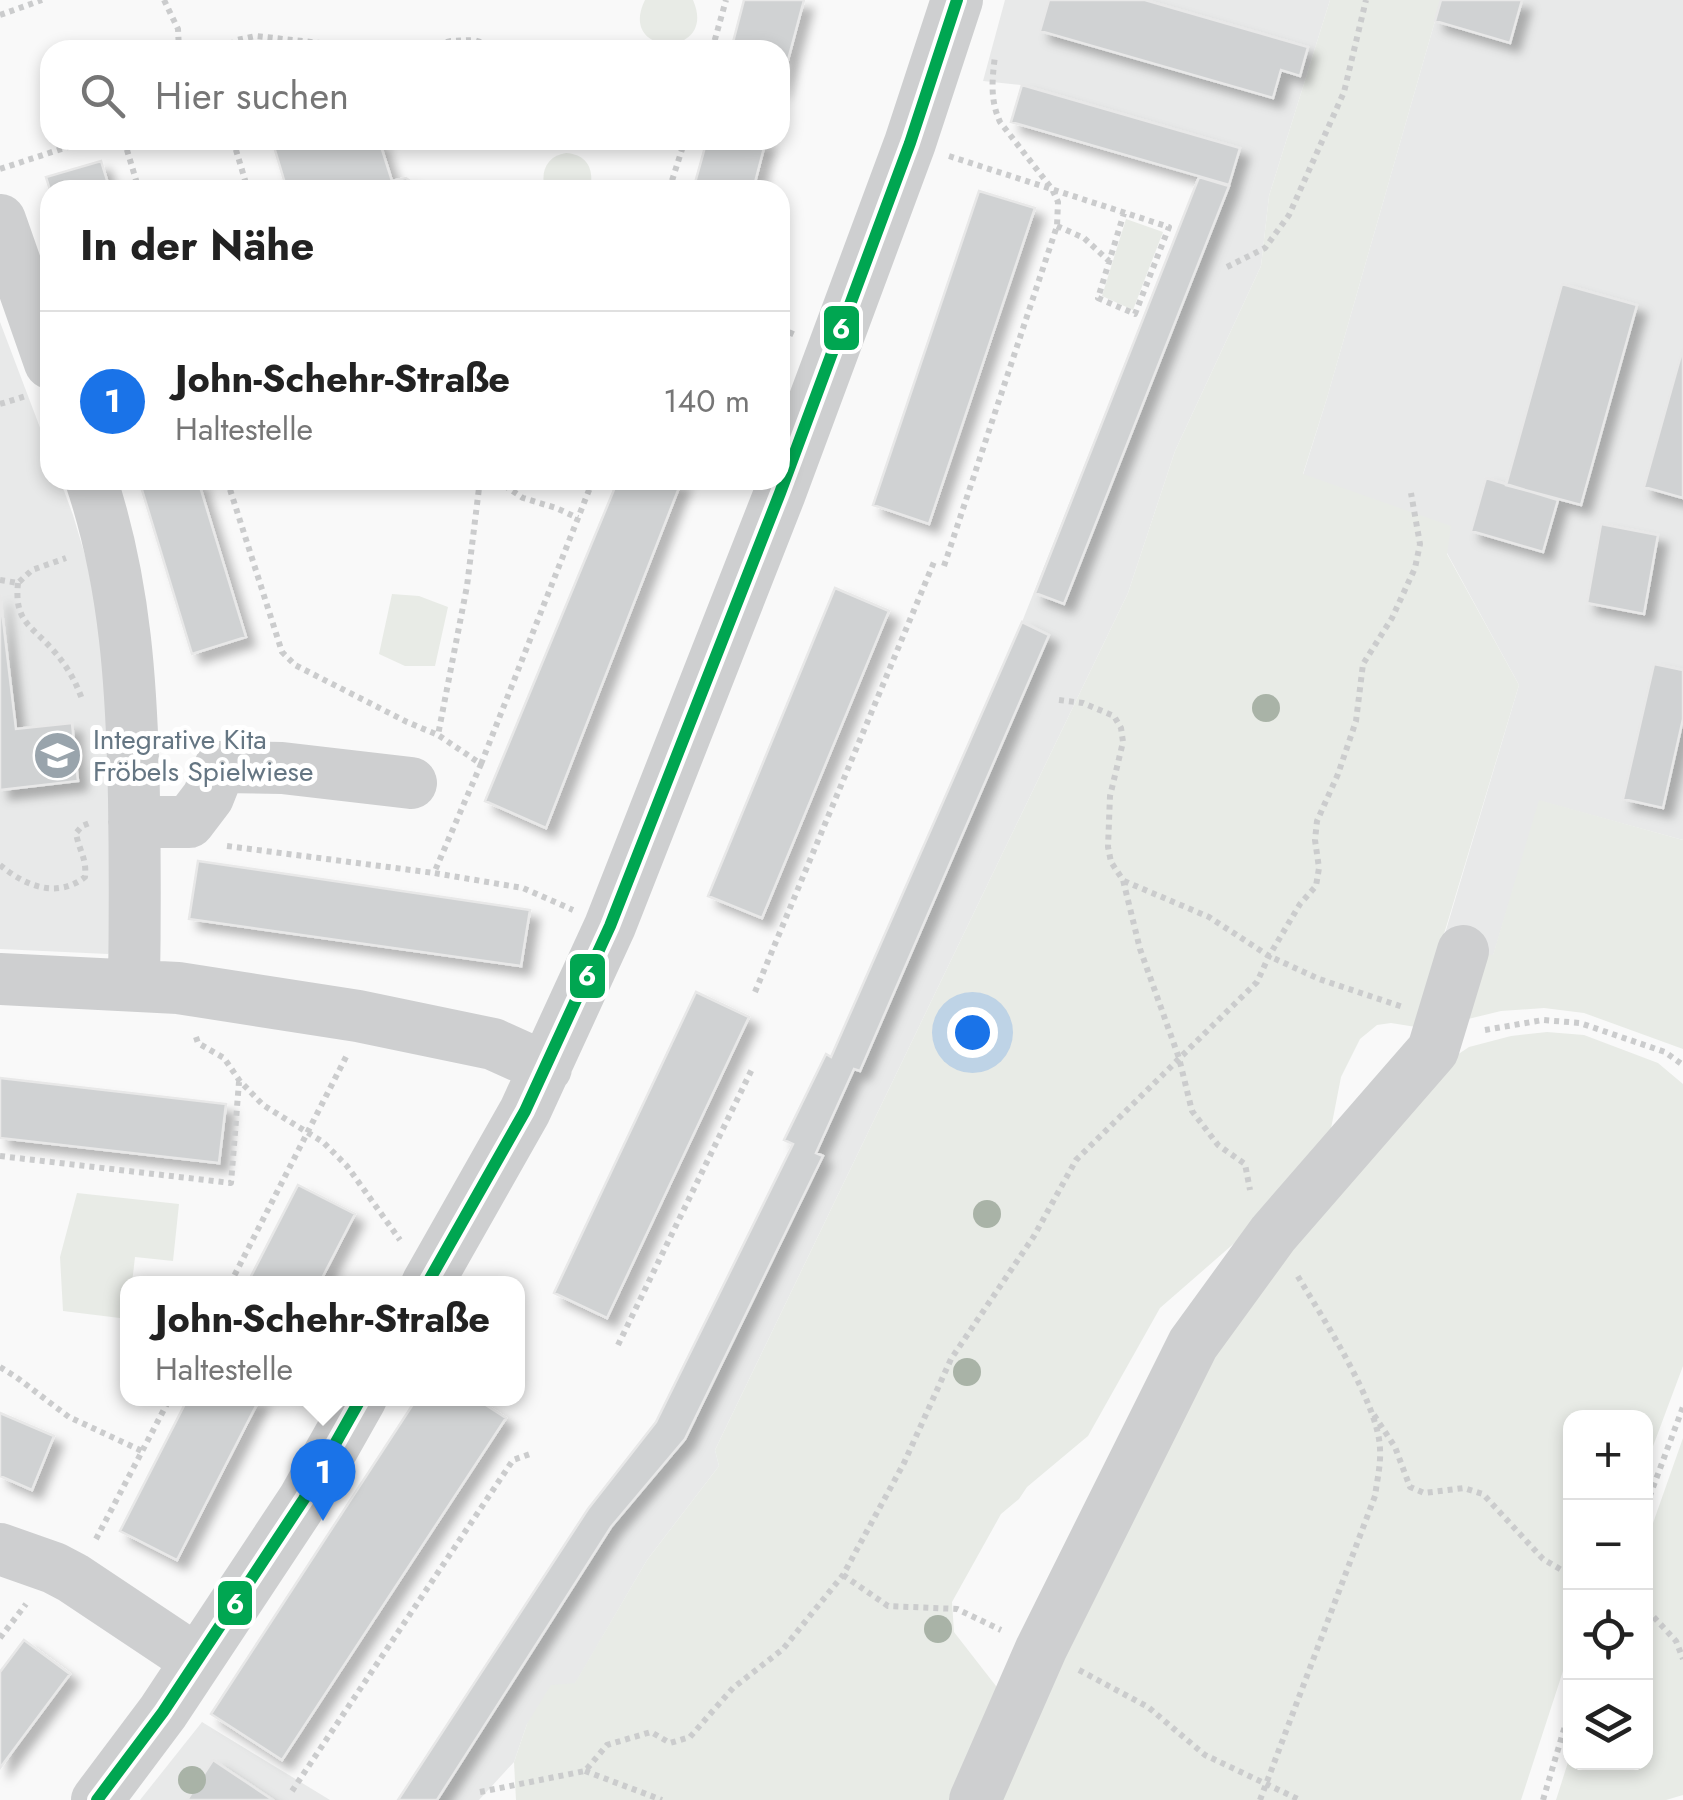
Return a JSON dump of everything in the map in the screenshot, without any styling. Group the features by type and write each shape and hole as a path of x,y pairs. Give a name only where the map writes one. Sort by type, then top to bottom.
{"street":[{"path":"790,467 910,143 957,0"},
{"path":"0,220 40,334"},
{"path":"94,490 110,546 130,670 115,821 156,986"},
{"path":"417,1267 525,1111 546,1068 610,926 781,490"},
{"path":"115,821 188,822 208,797 220,767 282,768 411,783"},
{"path":"975,1800 1041,1649 1193,1344 1273,1234 1437,1035 1463,951"},
{"path":"0,979 156,986 358,1016 493,1044 546,1068"},
{"path":"97,1800 163,1712 304,1499 357,1406"},
{"path":"0,1550 73,1578 196,1660"}],"path":[{"path":"0,15 42,0"},
{"path":"164,0 178,29 179,40"},
{"path":"715,40 726,0"},
{"path":"1227,267 1265,248 1289,215 1344,92 1366,0"},
{"path":"237,40 256,36 293,40"},
{"path":"944,566 1057,226 1058,202 1052,189 996,112 992,89 995,56"},
{"path":"910,143 1169,227 1135,314 1098,298 1124,213"},
{"path":"0,169 58,150"},
{"path":"127,150 136,180"},
{"path":"236,150 245,180"},
{"path":"672,180 682,150"},
{"path":"1057,226 1084,238 1109,262"},
{"path":"230,490 282,652 295,664 438,735 481,764"},
{"path":"438,735 467,586 479,490"},
{"path":"511,490 578,518"},
{"path":"434,873 588,490"},
{"path":"586,1771 607,1746 652,1732 670,1743 690,1737 733,1688 783,1649 842,1575 904,1463 950,1359 1034,1236 1076,1160 1258,982 1300,904 1316,886 1317,821 1356,721 1364,664 1392,618 1415,568 1420,544 1411,493"},
{"path":"86,708 74,676 52,648 26,625 16,599 18,583 32,570 110,546"},
{"path":"755,992 934,562"},
{"path":"0,580 18,583"},
{"path":"0,865 16,878 42,889 73,886 85,877 86,863 76,832 82,826 115,821"},
{"path":"188,822 216,844 523,888 610,926"},
{"path":"1123,880 1209,917 1269,956 1437,1035 1543,1020 1580,1023 1665,1052 1683,1065"},
{"path":"156,986 198,1043 224,1058 262,1105 324,1142 346,1166 417,1267"},
{"path":"234,1276 346,1058 358,1016"},
{"path":"618,1345 753,1067"},
{"path":"0,1156 231,1183 239,1080"},
{"path":"0,1367 69,1417 142,1451"},
{"path":"73,1578 166,1406"},
{"path":"1648,1500 1683,1407"},
{"path":"1371,1410 1395,1447 1410,1488 1424,1492 1464,1488 1482,1494 1543,1559 1563,1571"},
{"path":"292,1791 513,1460 533,1454"},
{"path":"1653,1616 1676,1641 1683,1659"},
{"path":"1543,1800 1563,1733"},
{"path":"480,1792 586,1771 662,1800"}],"shaded area":[{"path":"645,0 693,0 697,19 692,33 683,40 653,40 644,33 640,19"},
{"path":"1005,0 1330,0 1269,196 1261,266 1175,451 1128,593 715,1450 719,1466 647,1560 575,1684 527,1724 514,1762 479,1800 398,1800 588,1509 656,1422 793,1144 784,1140 826,1054 831,1056 1022,622 1199,178 1011,122 1021,85 983,81"},
{"path":"1330,0 1441,0 1303,474 1451,526 1447,554 1519,685 1416,1027 1377,1025 1360,1039 1341,1077 1327,1149 1277,1206 1160,1308 1088,1436 1001,1514 952,1602 954,1632 996,1686 998,1700 953,1800 516,1800 514,1762 527,1724 551,1685 575,1683 647,1560 719,1466 715,1450 1128,593 1175,451 1261,266 1269,196"},
{"path":"1441,0 1683,0 1683,840 1540,801 1493,956 1441,947 1519,685 1447,553 1303,475"},
{"path":"566,153 584,160 590,180 544,180 546,165"},
{"path":"1126,219 1163,232 1133,310 1102,296"},
{"name":"Integrative Kita Fröbels Spielwiese","path":"0,322 40,428 40,490 64,490 87,562 111,691 118,944 108,954 0,949"},
{"path":"392,594 419,596 448,607 435,666 405,666 379,654"},
{"path":"1539,800 1683,840 1683,1049 1584,1013 1544,1008 1501,1011 1464,1020 1471,952 1493,955"},
{"path":"1547,1032 1584,1035 1658,1063 1683,1084 1683,1366 1653,1446 1653,1410 1563,1410 1563,1671 1521,1800 993,1800 1243,1299 1436,1069 1469,1047"},
{"path":"77,1193 179,1204 173,1261 135,1257 133,1276 120,1276 120,1318 63,1311 60,1257"},
{"path":"1683,1438 1683,1795 1666,1800 1556,1800 1566,1770 1653,1770 1653,1523"},
{"path":"202,1722 330,1800 140,1800"}],"building":[{"path":"744,0 804,0 790,52 790,40 734,40"},
{"path":"1049,0 1145,0 1308,47 1300,76 1281,70 1273,98 1040,31"},
{"path":"1441,0 1522,0 1510,43 1435,21"},
{"path":"1022,85 1240,148 1229,185 1011,122"},
{"path":"275,150 382,150 392,180 284,180"},
{"path":"704,150 763,150 756,180 696,180"},
{"path":"101,161 107,180 47,180 46,177"},
{"path":"1199,177 1229,186 1064,604 1035,593"},
{"path":"979,191 1035,208 929,524 873,505"},
{"path":"1562,284 1637,305 1581,505 1506,485"},
{"path":"1683,348 1683,498 1644,487"},
{"path":"1486,478 1558,500 1543,552 1471,531"},
{"path":"142,490 201,490 246,637 192,654"},
{"path":"614,490 678,490 546,828 485,801"},
{"path":"1601,524 1658,535 1644,614 1587,603"},
{"path":"835,588 889,611 762,918 708,896"},
{"path":"0,595 16,729 72,723 78,781 0,790"},
{"path":"1022,622 1049,635 860,1071 854,1069 816,1153 823,1156 685,1439 611,1527 437,1800 398,1800 588,1509 656,1422 793,1144 784,1140 826,1054 831,1057"},
{"path":"1654,664 1683,670 1683,719 1663,808 1623,799"},
{"path":"198,861 530,910 521,966 189,919"},
{"path":"696,992 749,1017 607,1318 554,1293"},
{"path":"0,1078 226,1104 219,1163 0,1138"},
{"path":"298,1185 355,1214 323,1276 251,1276"},
{"path":"184,1406 256,1406 177,1560 120,1531"},
{"path":"412,1406 487,1406 506,1418 282,1760 211,1714"},
{"path":"0,1413 54,1436 32,1490 0,1476"},
{"path":"24,1640 70,1674 0,1768 0,1672"},
{"path":"213,1760 273,1800 187,1800"}],"transit line":[{"name":"6","path":"790,466 910,143 957,0"},
{"name":"6","path":"432,1276 525,1111 610,926 781,490"},
{"name":"6","path":"97,1800 163,1712 304,1499 356,1406"}],"place":[{"name":"Integrative Kita Fröbels Spielwiese","path":"58,755"},
{"name":"John-Schehr-Straße","path":"323,1521"}]}
